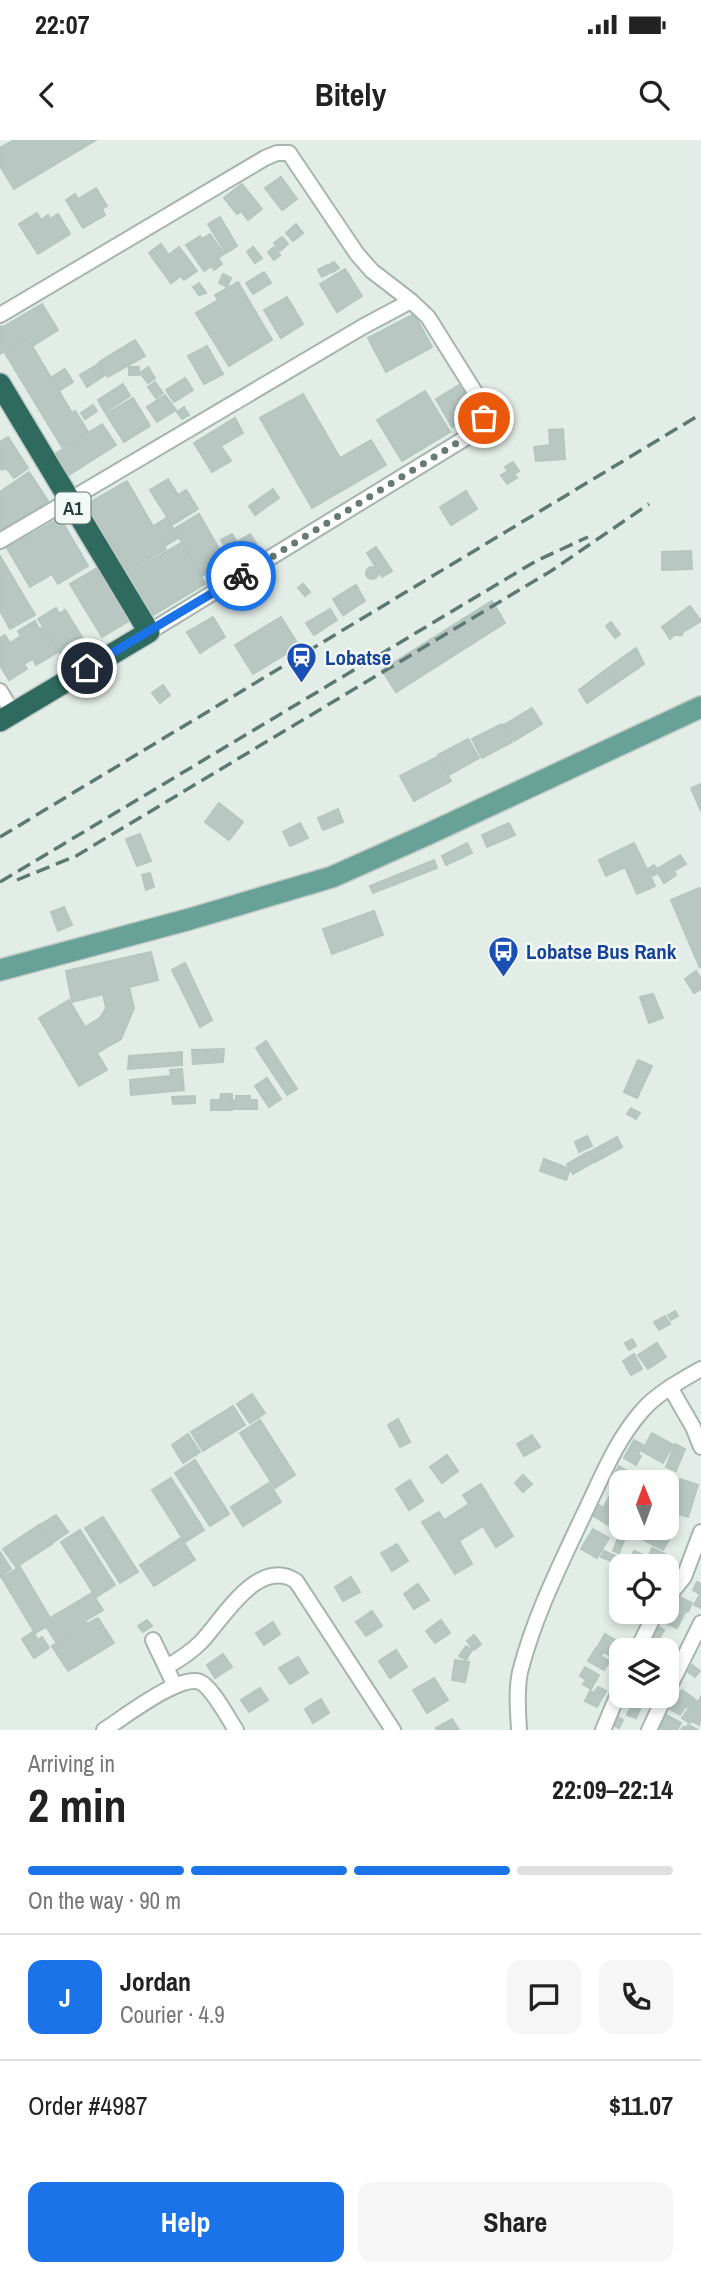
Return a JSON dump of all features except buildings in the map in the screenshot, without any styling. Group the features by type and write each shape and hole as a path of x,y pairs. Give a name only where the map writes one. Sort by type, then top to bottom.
{"highway":[{"name":"A1","path":"0,384 149,632"},
{"path":"6,717 149,632"}],"main road":[{"path":"0,970 201,916 332,877 701,707"}],"street":[{"path":"0,315 265,158 283,152 289,153 357,254 372,271 428,317 483,405 484,418 478,430 149,632"},
{"path":"0,541 364,326 411,301"},
{"path":"0,691 6,717"},
{"path":"519,1730 517,1705 520,1675 531,1637 567,1549 612,1454 643,1409 670,1387 701,1369"},
{"path":"670,1387 701,1447"},
{"path":"679,1583 684,1577 701,1532"},
{"path":"166,1667 185,1657 201,1642 226,1610 253,1584 272,1575 286,1574 296,1581 393,1730"},
{"path":"679,1668 701,1623"},
{"path":"153,1640 175,1685"},
{"path":"104,1730 175,1685 190,1681 202,1683 236,1730"},
{"path":"603,1730 612,1708"},
{"path":"649,1730 659,1708"}],"railway":[{"path":"0,837 701,414"},
{"path":"17,880 76,856 551,571 649,504"},
{"path":"0,882 536,561 588,537"}],"way so far":[{"path":"241,576 478,430 484,418"}],"place":[{"name":"Lobatse","path":"302,685"},
{"name":"Lobatse Bus Rank","path":"503,979"}],"route":[{"path":"87,668 241,576"}]}
